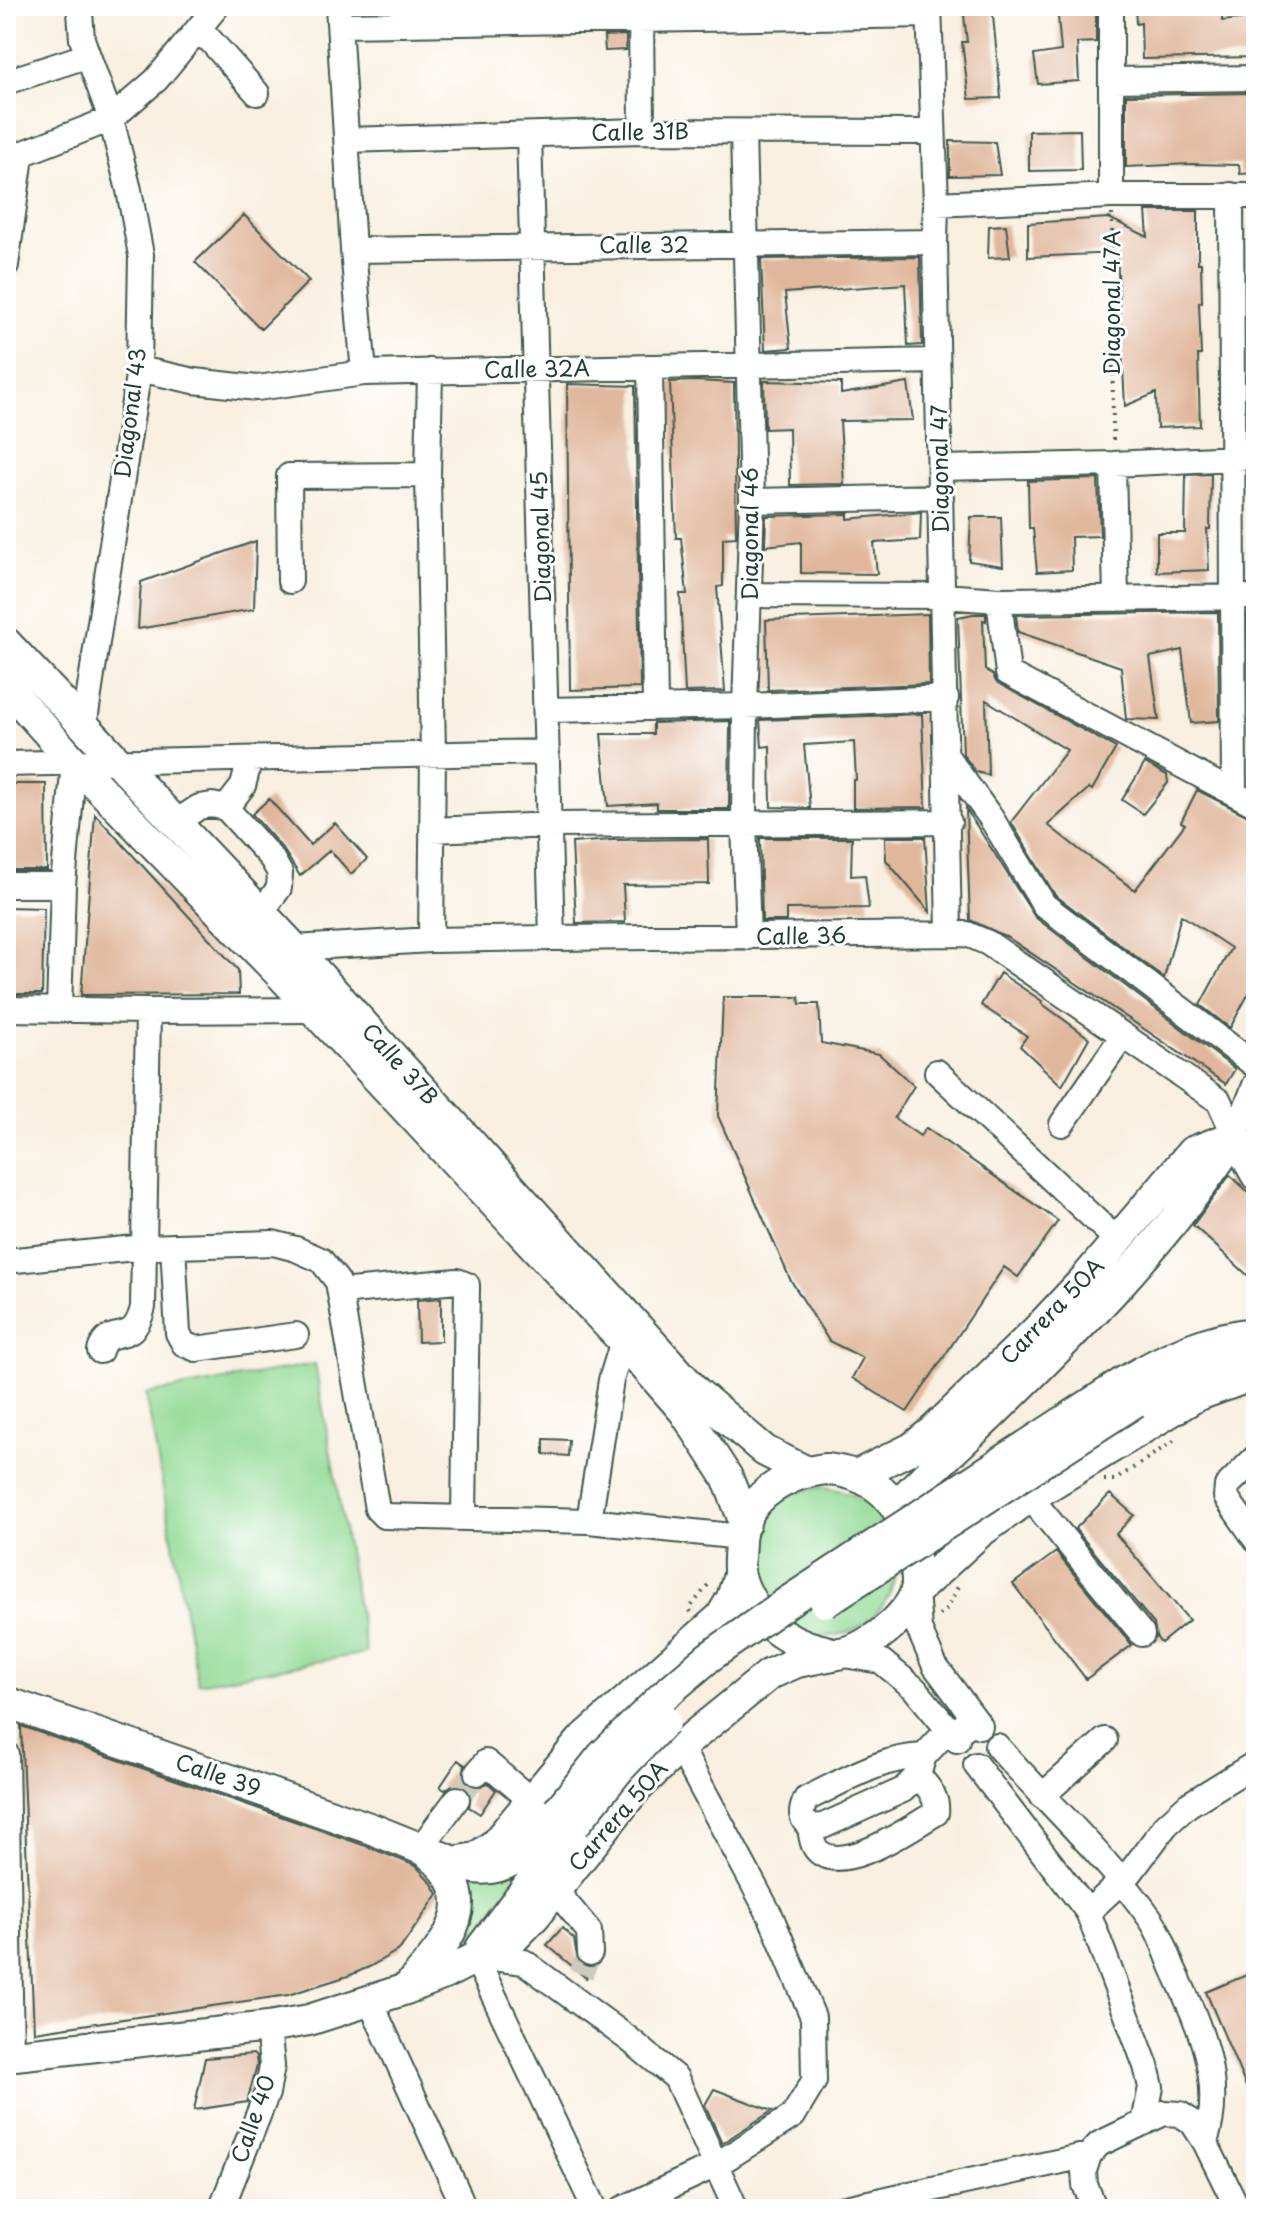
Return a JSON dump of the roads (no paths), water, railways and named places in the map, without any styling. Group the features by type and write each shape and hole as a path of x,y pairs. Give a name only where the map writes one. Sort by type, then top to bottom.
{"main road":[{"name":"Calle 37B","path":"6,643 294,948 696,1392 765,1451 805,1471"},
{"name":"Calle 37B","path":"6,686 74,762 623,1341 684,1411 727,1477 737,1532"},
{"name":"Calle 36","path":"1245,1145 1256,1174"},
{"name":"Carrera 50A","path":"857,1475 912,1448 934,1430 1036,1331 1118,1241 1192,1152 1245,1145"},
{"name":"Carrera 50A","path":"897,1506 928,1472 972,1433 1107,1299 1213,1171 1245,1145"},
{"path":"1129,1392 1160,1361 1203,1343 1256,1333"},
{"path":"434,1855 488,1870 507,1863 523,1853 603,1755 662,1697 709,1657 801,1593 1129,1392 1211,1363 1256,1356"},
{"path":"739,1575 768,1626 801,1645 838,1654 872,1641 895,1622 916,1591 980,1532 1030,1497 1196,1396 1256,1374"},
{"path":"475,1956 555,1812 581,1741 721,1617 732,1598 739,1575 737,1532 759,1499 769,1490 805,1471 826,1469 857,1475 884,1491 897,1506 906,1528 914,1559 916,1591"},
{"name":"Carrera 50A","path":"8,2056 309,2020 442,1975 513,1939 634,1791 680,1747 770,1674 797,1662 838,1654"},
{"name":"Calle 39","path":"6,1702 372,1829 434,1855 451,1874 458,1901 456,1922 443,1947 406,1989"},
{"path":"434,1855 476,1858 495,1844 555,1812"}],"street":[{"name":"Diagonal 43","path":"84,6 80,12 86,56 111,119 141,255 139,369 84,727"},
{"path":"6,265 13,158 111,119 156,80 217,6"},
{"path":"1111,6 1111,196"},
{"path":"364,373 353,250 339,15 929,10"},
{"name":"Diagonal 47","path":"929,10 936,204 949,932"},
{"path":"642,13 642,131"},
{"path":"196,32 210,40 257,93"},
{"path":"8,76 86,56"},
{"path":"1111,80 1256,78"},
{"name":"Calle 31B","path":"347,140 642,131 932,132"},
{"name":"Diagonal 46","path":"743,132 752,501 745,706 744,823 748,937"},
{"name":"Diagonal 45","path":"529,135 552,938"},
{"path":"1231,195 1244,457 1244,597 1234,793"},
{"path":"936,204 1111,196 1256,196"},
{"name":"Calle 32","path":"353,250 935,242"},
{"name":"Calle 32A","path":"139,369 194,381 257,388 364,373 937,361"},
{"path":"650,367 655,707"},
{"path":"430,371 431,940"},
{"path":"940,468 1244,457"},
{"path":"1113,464 1116,599"},
{"path":"290,581 289,476 428,475"},
{"path":"752,501 941,497"},
{"path":"750,595 943,596 999,600 1244,597"},
{"path":"999,600 1008,673 1256,805"},
{"path":"546,710 946,698"},
{"path":"6,764 547,752"},
{"path":"947,757 991,818 1044,905 1256,1066"},
{"path":"226,808 243,786 250,759"},
{"path":"59,1009 63,885 74,762"},
{"path":"176,822 199,807 212,805 226,808 272,859 280,873 279,888 261,913"},
{"path":"432,830 550,825 949,822"},
{"path":"6,885 63,885"},
{"name":"Calle 36","path":"294,948 431,940 967,934 988,943 1219,1101 1245,1145"},
{"path":"6,1009 312,1010"},
{"path":"100,1351 108,1337 132,1332 139,1323 143,1296 148,1011"},
{"path":"1062,1124 1122,1037"},
{"path":"937,1072 1118,1241"},
{"name":"Carrera 50A","path":"1245,1145 1256,1083"},
{"path":"6,1261 145,1247 273,1243 296,1249 321,1260 338,1282 377,1509 384,1516 589,1521 737,1532"},
{"path":"173,1246 178,1333 184,1344 196,1349 296,1335"},
{"path":"340,1292 457,1281 467,1285 464,1518"},
{"path":"589,1521 611,1380 623,1341"},
{"path":"1256,1457 1227,1486 1226,1497 1256,1540"},
{"path":"1030,1497 1142,1634"},
{"path":"810,1827 815,1849 826,1857 836,1859 858,1856 936,1813 937,1805 921,1766 903,1756 885,1761 806,1799 800,1811 803,1822 810,1827 823,1826 903,1790 921,1766 960,1730 975,1721 930,1655 919,1629 916,1591"},
{"path":"838,1654 881,1661 914,1688 955,1737"},
{"path":"1042,1796 1105,1740"},
{"path":"997,1746 1120,1880 1153,1921 1203,2036 1214,2091 1212,2123 1205,2142"},
{"path":"622,2209 716,2165 793,2116 814,2081 813,2017 771,1917 680,1747"},
{"path":"6,1754 8,2056"},
{"path":"477,1773 486,1762 555,1812"},
{"path":"1088,1912 1130,1873 1166,1825 1188,1805 1256,1763"},
{"path":"976,1765 1088,1912 1146,2066 1151,2087 1144,2123"},
{"path":"434,1855 457,1799"},
{"path":"555,1890 589,1931 585,1963 571,1997"},
{"path":"475,1956 524,1962 676,2078 736,2209"},
{"path":"475,1956 595,2209"},
{"path":"370,2001 465,2209"},
{"name":"Calle 40","path":"221,2209 267,2093 272,2066 268,2027"},
{"path":"1095,2209 1085,2185 1084,2171 1089,2155 1099,2144 1164,2113 1180,2114 1192,2122 1238,2209"},
{"path":"841,2209 1089,2155"}],"tunnel":[{"path":"457,1799 477,1773"},
{"path":"581,1974 590,1953"}]}
